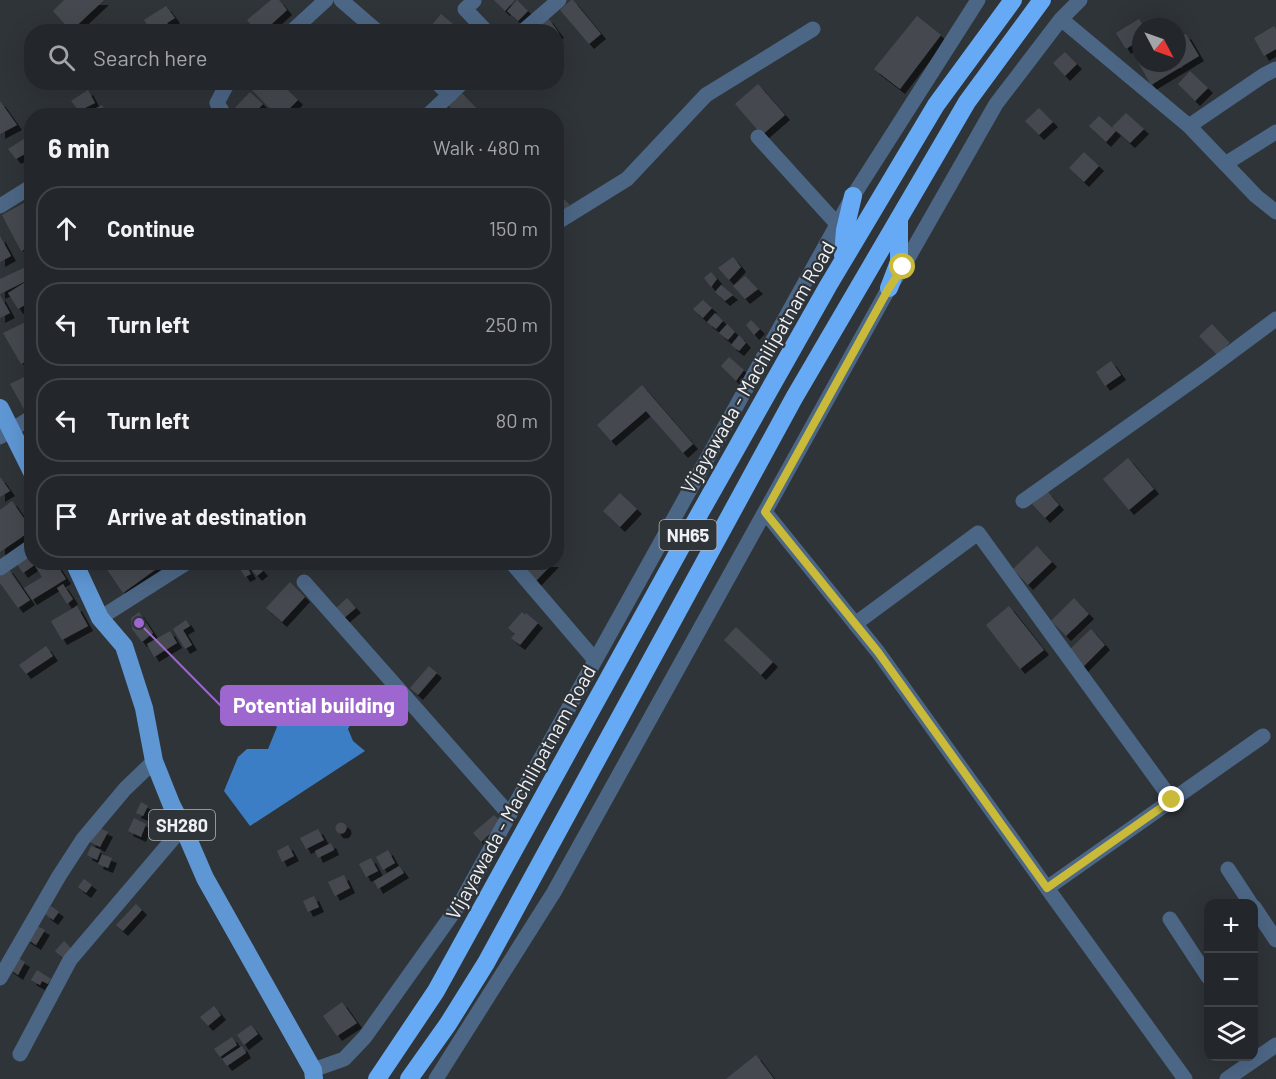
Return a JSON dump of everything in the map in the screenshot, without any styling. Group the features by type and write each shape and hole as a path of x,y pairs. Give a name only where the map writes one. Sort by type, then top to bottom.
{"highway":[{"name":"Vijayawada - Machilipatnam Road","path":"378,1079 436,991 695,521 843,261 936,105 1013,0"},
{"name":"NH65","path":"409,1079 448,1024 486,963 794,398 967,102 1042,0"},
{"path":"843,261 845,230 853,196"},
{"path":"889,288 899,262 899,219"}],"main road":[{"path":"0,408 5,434 24,461"},
{"name":"SH280","path":"78,570 100,618 124,646 144,708 154,761 205,878 314,1074"}],"street":[{"path":"300,24 326,0"},
{"path":"341,0 369,24"},
{"path":"531,24 559,0"},
{"path":"314,1074 344,1059 365,1037 461,902 853,196 978,0"},
{"path":"436,1079 554,892 889,288 996,104 1060,19 1080,0"},
{"path":"474,1 465,9 479,24"},
{"path":"1060,19 1189,126 1256,196 1276,212"},
{"path":"564,218 627,179 706,95 813,29"},
{"path":"1189,126 1276,69"},
{"path":"220,108 217,103 224,90"},
{"path":"445,90 450,94"},
{"path":"435,108 454,90"},
{"path":"1225,164 1276,132"},
{"path":"758,136 837,224"},
{"path":"0,206 24,192"},
{"path":"1023,501 1276,319"},
{"path":"5,434 24,422"},
{"path":"765,512 878,652 1185,1079"},
{"path":"855,624 978,533 1172,800"},
{"path":"0,568 24,552"},
{"path":"100,618 175,570"},
{"path":"518,570 595,660"},
{"path":"303,582 509,814"},
{"path":"1047,888 1263,736"},
{"path":"0,978 83,839 125,789 154,761"},
{"path":"20,1054 70,960 183,827"},
{"path":"1228,869 1248,899"},
{"path":"1258,914 1276,940"},
{"path":"1170,919 1204,970"},
{"path":"1258,1049 1276,1045"},
{"path":"1227,1079 1245,1061"}],"water":[{"path":"286,686 319,693 344,705 354,717 348,729 353,741 365,751 250,826 224,791 238,757 247,749 268,749 277,727 261,714"}],"building":[{"path":"64,0 104,0 78,24 65,24 53,11"},
{"path":"271,0 279,0 287,10 272,24 250,24 247,20"},
{"path":"494,0 515,0 505,11"},
{"path":"517,0 528,11 518,21 507,11"},
{"path":"571,0 601,34 589,44 560,10"},
{"path":"166,6 175,18 168,24 147,24 144,20"},
{"path":"441,14 453,24 433,24"},
{"path":"917,16 941,35 900,89 874,69"},
{"path":"548,18 552,24 541,24"},
{"path":"1132,23 1132,45 1126,49 1116,33"},
{"path":"1274,26 1276,49 1264,56 1254,38"},
{"path":"1186,34 1199,56 1186,64"},
{"path":"1065,52 1077,64 1065,76 1053,63"},
{"path":"1190,71 1208,88 1195,101 1178,84"},
{"path":"1144,72 1173,72 1151,85"},
{"path":"758,84 785,115 762,135 735,104"},
{"path":"88,90 95,103 85,108 77,108 71,101"},
{"path":"252,90 288,90 298,100 290,108 269,108"},
{"path":"250,92 263,104 259,108 235,108"},
{"path":"461,92 476,108 451,108 448,105"},
{"path":"0,101 17,125 0,134"},
{"path":"1039,108 1053,122 1039,135 1025,121"},
{"path":"1126,113 1144,129 1130,143 1112,127"},
{"path":"1099,116 1116,131 1106,142 1089,126"},
{"path":"24,139 24,154 16,159 8,149"},
{"path":"1084,152 1099,166 1084,182 1069,168"},
{"path":"564,199 570,205 564,211"},
{"path":"24,203 24,250 21,251 2,215"},
{"path":"0,236 11,256 0,262"},
{"path":"733,257 741,267 729,280 718,268"},
{"path":"24,268 24,282 0,294 0,279"},
{"path":"711,272 717,279 711,287 704,278"},
{"path":"745,276 758,289 745,299 733,286"},
{"path":"24,283 24,306 18,309 8,293"},
{"path":"721,285 733,295 725,301 715,292"},
{"path":"0,295 10,313 0,318"},
{"path":"703,300 712,308 703,318 693,309"},
{"path":"715,313 723,321 716,329 707,322"},
{"path":"751,320 760,329 754,335 746,325"},
{"path":"24,323 24,362 21,364 3,333"},
{"path":"727,324 735,332 728,340 719,333"},
{"path":"1212,324 1230,343 1217,355 1199,336"},
{"path":"739,335 746,343 739,351 731,345"},
{"path":"729,357 744,370 736,381 721,366"},
{"path":"1111,361 1121,375 1105,386 1096,372"},
{"path":"24,377 24,409 10,384"},
{"path":"642,385 693,444 683,453 646,411 611,441 597,425"},
{"path":"1128,458 1154,489 1129,510 1103,479"},
{"path":"0,477 10,491 0,497"},
{"path":"1047,491 1059,505 1045,518 1032,504"},
{"path":"620,493 637,509 620,527 603,511"},
{"path":"12,501 24,518 24,536 0,552 0,510"},
{"path":"1037,546 1052,562 1028,585 1013,569"},
{"path":"24,555 24,570 27,570 23,573 15,561"},
{"path":"8,568 30,600 18,608 0,583 0,574"},
{"path":"38,570 60,570 66,579 32,600 24,588 42,577"},
{"path":"107,570 155,570 123,593"},
{"path":"241,570 249,570 251,574 245,577"},
{"path":"252,570 263,571 257,576"},
{"path":"526,570 546,570 536,581"},
{"path":"290,582 305,597 282,622 266,608"},
{"path":"63,584 73,599 67,604 57,588"},
{"path":"347,598 356,608 344,618 336,608"},
{"path":"1074,598 1089,614 1066,636 1051,621"},
{"path":"77,606 88,626 62,640 51,621"},
{"path":"1009,606 1044,650 1020,669 986,625"},
{"path":"139,612 153,633 142,642 132,629 131,618"},
{"path":"522,612 538,623 520,645 511,638 515,634 508,628"},
{"path":"186,620 190,626 183,630 192,645 185,649 173,629"},
{"path":"736,627 773,662 761,675 724,640"},
{"path":"1091,629 1105,645 1082,668 1067,652"},
{"path":"170,631 177,643 154,657 147,644"},
{"path":"46,646 53,656 26,674 19,665"},
{"path":"429,666 437,673 418,695 410,688"},
{"path":"141,802 148,806 143,816 136,813"},
{"path":"494,815 502,823 481,842 473,833"},
{"path":"134,818 146,824 141,837 128,831"},
{"path":"341,822 347,828 341,834 335,828"},
{"path":"98,827 108,832 100,847 90,842"},
{"path":"318,829 324,840 306,849 300,838"},
{"path":"331,843 334,850 318,858 315,851"},
{"path":"288,845 294,856 282,862 277,851"},
{"path":"91,846 101,850 97,860 87,855"},
{"path":"388,850 395,863 383,870 376,857"},
{"path":"102,854 112,858 108,868 98,864"},
{"path":"371,858 378,871 366,877 359,864"},
{"path":"399,866 404,873 378,889 374,881"},
{"path":"344,875 350,888 335,896 328,882"},
{"path":"84,879 92,885 86,893 78,887"},
{"path":"314,896 319,907 308,912 303,901"},
{"path":"136,904 142,910 123,931 116,925"},
{"path":"51,906 59,912 53,920 45,914"},
{"path":"33,924 45,930 36,945 25,938"},
{"path":"64,941 71,948 63,958 55,951"},
{"path":"15,956 25,962 18,975 8,968"},
{"path":"37,970 51,979 48,984 42,981 40,985 31,980"},
{"path":"342,1002 357,1023 337,1036 323,1016"},
{"path":"214,1006 221,1015 208,1026 200,1017"},
{"path":"251,1025 258,1034 244,1045 237,1035"},
{"path":"232,1037 237,1045 220,1057 214,1049"},
{"path":"242,1046 246,1053 227,1066 222,1059"},
{"path":"756,1055 774,1079 726,1079"}],"place":[{"name":"Potential building","path":"139,623"}],"route":[{"path":"903,267 889,288 765,512 878,652 1047,888 1172,800"}]}
